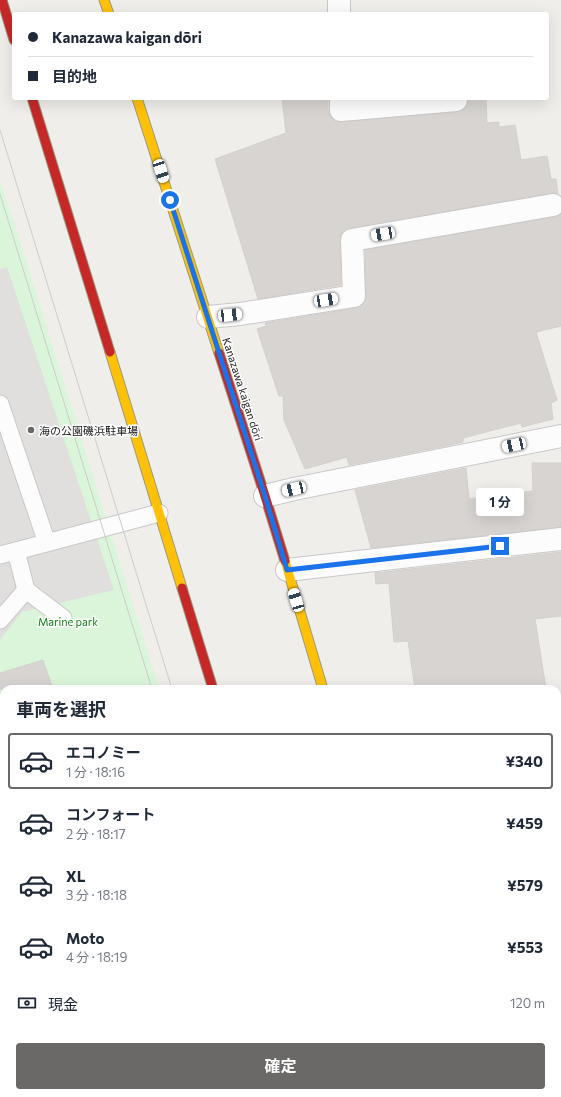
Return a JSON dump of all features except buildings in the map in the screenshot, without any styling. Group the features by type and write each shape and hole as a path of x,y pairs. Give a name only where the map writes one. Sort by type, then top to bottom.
{"street":[{"path":"2,0 12,33"},
{"path":"104,0 108,12"},
{"path":"339,0 339,12"},
{"path":"33,100 212,685"},
{"name":"Kanazawa kaigan dōri","path":"138,100 265,496 322,685"},
{"path":"341,100 341,110 456,100"},
{"path":"208,317 240,314 354,296 352,240 553,205"},
{"path":"265,496 561,436"},
{"path":"287,570 561,539"}],"lane":[{"path":"0,404 47,543"},
{"path":"63,618 26,590 8,553 159,513"},
{"path":"0,620 26,590"}],"green space":[{"name":"Marine park","path":"0,180 158,685 0,685"}],"shaded area":[{"name":"海の公園磯浜駐車場","path":"7,267 114,590 22,612 0,640 0,270"}],"tram line":[{"path":"0,130 171,685"},
{"path":"0,194 151,685"}],"traffic: slow":[{"path":"104,0 108,12"},
{"path":"138,100 219,353"},
{"path":"110,352 182,588"},
{"path":"285,561 322,685"}],"traffic: jam":[{"path":"2,0 12,33"},
{"path":"33,100 110,352"},
{"path":"219,353 285,561"},
{"path":"182,588 212,685"}],"place":[{"name":"海の公園磯浜駐車場","path":"31,430"}],"route":[{"path":"170,200 265,496 287,570 500,546"}]}
